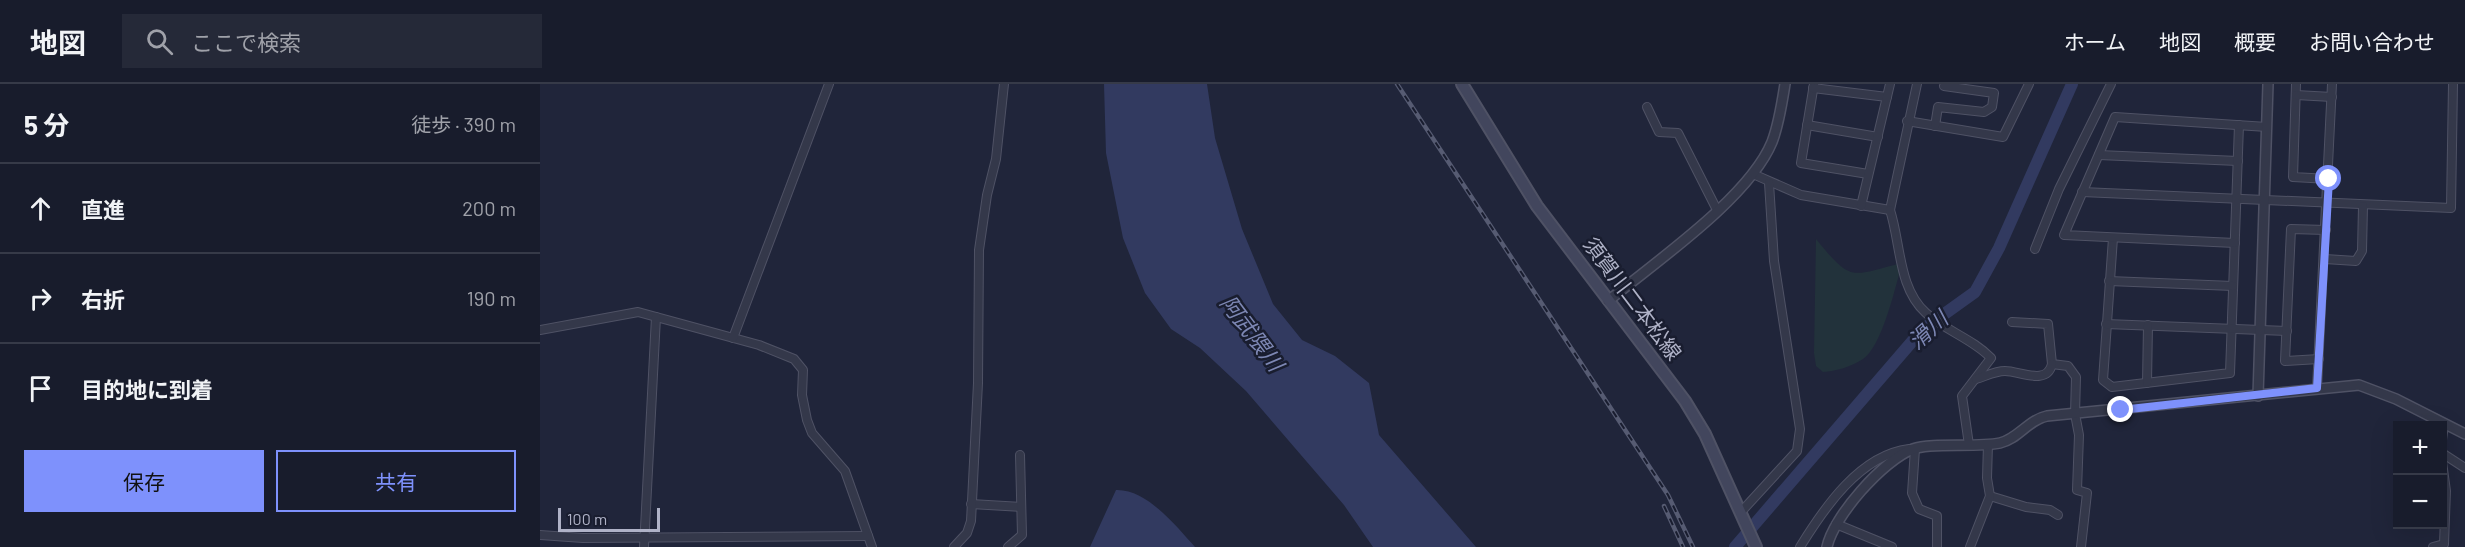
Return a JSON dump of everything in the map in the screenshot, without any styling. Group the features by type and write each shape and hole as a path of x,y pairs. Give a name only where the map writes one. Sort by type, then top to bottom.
{"main road":[{"name":"須賀川二本松線","path":"1462,84 1537,206 1685,401 1705,434 1756,547"}],"street":[{"path":"733,338 829,84"},
{"path":"954,547 969,529 978,393 979,250 987,195 996,159 1004,84"},
{"path":"1608,301 1717,210 1753,174 1772,142 1785,84"},
{"path":"1860,206 1890,84"},
{"path":"1917,84 1907,121 1890,210 1898,235 1908,288 1916,302 1931,317 1991,358 1962,396 1969,446"},
{"path":"1935,126 1938,107 1984,112 1992,107 1994,93 1944,86 1944,84"},
{"path":"1907,121 2003,137 2029,84"},
{"path":"2035,249 2059,189 2111,84"},
{"path":"2258,396 2268,84"},
{"path":"2296,84 2293,177 2329,179"},
{"path":"2317,388 2328,205 2332,84"},
{"path":"2082,192 2328,205 2451,208 2453,84"},
{"path":"1868,174 1801,164 1813,86 1887,97"},
{"path":"2296,95 2332,97"},
{"path":"1647,107 1659,132 1678,133 1717,210"},
{"path":"2235,243 2064,235 2115,117 2267,127"},
{"path":"1807,125 1878,137"},
{"path":"2113,238 2103,380 2112,387 2230,373 2239,125"},
{"path":"2099,155 2238,161"},
{"path":"1753,174 1769,183 1801,195 1890,210"},
{"path":"1742,514 1797,451 1799,444 1800,429 1774,261 1769,183"},
{"path":"2325,259 2356,261 2362,251 2364,206"},
{"path":"2319,360 2285,361 2291,229 2326,230"},
{"path":"2109,281 2233,286"},
{"path":"540,330 589,323 633,312 733,338 788,356 801,366 807,420 812,433 845,471 872,547"},
{"path":"644,547 656,317"},
{"path":"1974,380 2007,370 2034,376 2046,375 2051,371 2048,324 2012,322"},
{"path":"2106,324 2287,331"},
{"path":"2147,383 2148,326"},
{"path":"2052,364 2068,366 2076,378 2075,414 2079,435 2077,490 2087,493 2081,547"},
{"path":"1800,547 1815,523 1863,469 1895,451 2006,441 2036,418 2258,396 2349,384 2371,387 2438,421"},
{"path":"2447,425 2465,434"},
{"path":"1970,547 1990,496 1987,478 1988,444"},
{"path":"1827,547 1836,524 1851,501 1886,467 1914,449"},
{"path":"1914,449 1912,493 1920,509 1938,516 1937,547"},
{"path":"1008,547 1021,537 1020,455"},
{"path":"2447,456 2465,468"},
{"path":"2433,547 2444,544 2446,492 2444,475"},
{"path":"1990,496 2026,507 2050,510 2058,515"},
{"path":"971,504 1021,507"},
{"path":"1836,524 1892,547"},
{"path":"540,535 583,538 868,536"}],"shaded area":[{"path":"1816,239 1837,263 1853,272 1872,271 1902,263 1882,329 1870,352 1854,364 1838,370 1823,372 1816,366 1814,353"}],"water":[{"name":"阿武隈川","path":"1104,84 1207,84 1215,138 1242,229 1273,304 1302,340 1335,356 1369,383 1379,435 1476,547 1373,547 1344,505 1246,391 1200,348 1171,329 1145,293 1123,238 1106,153"},
{"path":"1116,490 1128,491 1150,502 1170,519 1195,547 1090,547"}],"waterway":[{"name":"滑川","path":"1735,547 1922,330 1975,292 1999,248 2072,84"}],"railway":[{"path":"1397,84 1668,495 1693,547"},
{"path":"1664,506 1683,547"}],"route":[{"path":"2121,410 2317,388 2329,179"}]}
